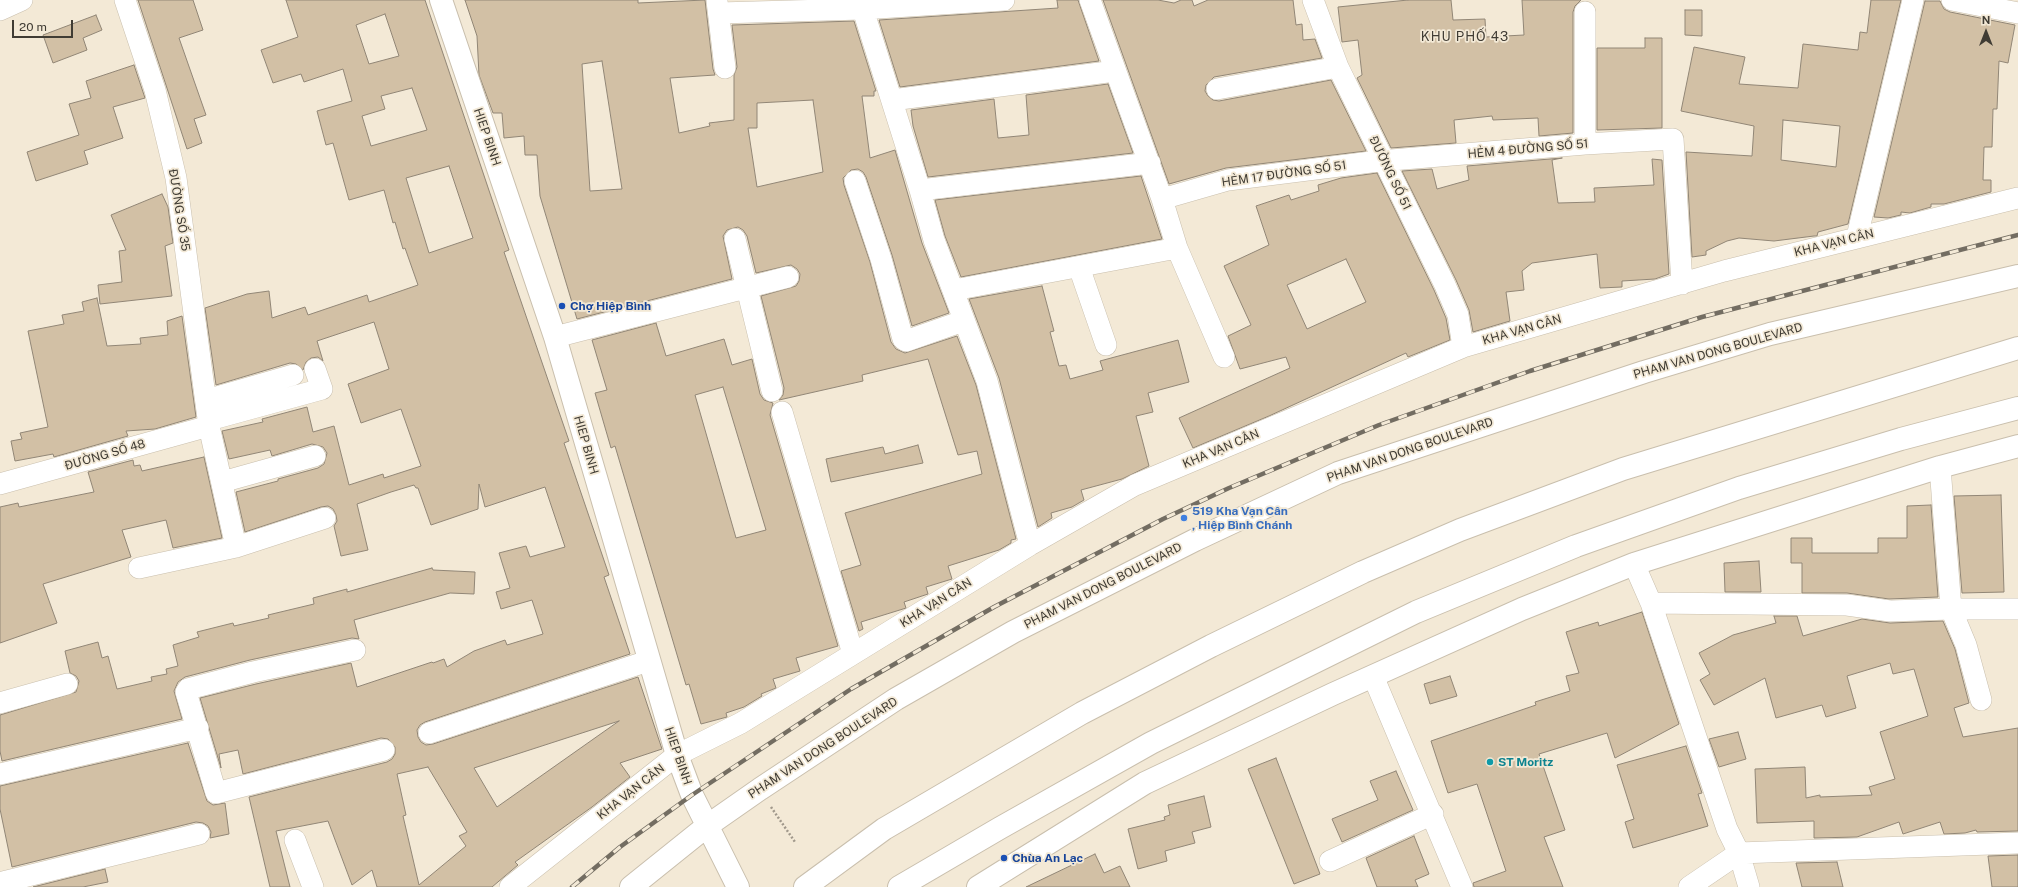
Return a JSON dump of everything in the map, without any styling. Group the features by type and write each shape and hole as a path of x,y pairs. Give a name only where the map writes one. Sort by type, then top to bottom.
{"main road":[{"name":"HIEP BINH","path":"441,0 555,337 676,755 692,795 738,887"},
{"name":"PHAM VAN DONG BOULEVARD","path":"631,887 707,826 896,699 1013,632 1195,540 1338,473 1644,372 1770,334 2018,276"},
{"path":"805,887 884,829 1082,713 1211,646 1363,572 1460,530 1623,469 2018,348"},
{"path":"899,887 1151,743 1416,612 1576,546 1738,488 1901,439 2018,408"},
{"path":"978,887 1145,783 1373,676 1522,609 1634,564 1940,467 2018,446"}],"street":[{"path":"0,10 22,0"},
{"name":"ĐƯỜNG SỐ 35","path":"125,0 155,90 176,178 208,416 236,546"},
{"path":"725,68 718,7 1004,0"},
{"path":"1090,0 1150,164 1177,248 1224,357"},
{"name":"ĐƯỜNG SỐ 51","path":"1313,0 1338,67 1445,285 1458,315 1463,347"},
{"path":"1857,237 1913,0"},
{"path":"1952,0 2018,13"},
{"path":"861,4 920,190 934,240 954,290 963,321 988,382 1030,545"},
{"path":"1585,12 1585,144"},
{"path":"1217,89 1338,67"},
{"path":"892,100 1115,71"},
{"name":"HẺM 4 ĐƯỜNG SỐ 51","path":"1383,161 1585,144 1674,139 1682,284"},
{"name":"HẺM 17 ĐƯỜNG SỐ 51","path":"1162,199 1228,180 1383,161"},
{"path":"920,190 1150,164"},
{"path":"855,181 881,259 904,341 963,321"},
{"name":"KHA VẠN CÂN","path":"510,887 676,755 741,723 1030,545 1135,485 1463,347 1682,284 1857,237 2018,198"},
{"path":"735,239 772,391"},
{"path":"954,290 1177,248"},
{"path":"1079,267 1106,345"},
{"path":"555,337 788,277"},
{"path":"208,416 322,389 315,369"},
{"path":"208,416 293,375"},
{"path":"782,412 853,654"},
{"name":"ĐƯỜNG SỐ 48","path":"0,484 208,416"},
{"path":"222,482 315,456"},
{"path":"1940,467 1951,609 1966,645 1981,700"},
{"path":"139,568 236,546 324,518"},
{"path":"1634,564 1651,603 1726,829 1739,853 1750,887"},
{"path":"1651,603 1847,605 1890,611 2018,609"},
{"path":"355,650 188,689 186,692 198,728 216,793 384,750"},
{"path":"429,733 648,661"},
{"path":"1373,676 1433,814 1462,887"},
{"path":"0,703 67,684"},
{"path":"0,774 198,728"},
{"path":"1330,861 1433,814"},
{"path":"2,880 199,834"},
{"path":"296,840 312,887"},
{"path":"1689,887 1739,853 2018,843"}],"path":[{"path":"771,806 795,842"}],"building":[{"path":"138,0 193,0 203,30 179,38 206,115 194,119 202,143 187,149"},
{"path":"286,0 425,0 509,250 504,252 569,441 564,443 609,575 604,577 630,654 425,722 420,725 417,730 418,737 421,742 426,745 433,744 638,677 662,749 620,763 630,777 592,807 515,862 518,865 492,887 377,887 372,870 352,885 328,821 276,831 290,887 270,887 249,797 387,762 392,759 395,754 395,747 388,739 381,738 243,774 238,750 219,754 221,768 200,698 351,663 357,687 444,659 447,667 474,651 505,640 507,645 543,634 532,600 501,609 496,592 510,588 499,553 526,546 530,557 565,547 545,487 485,507 479,484 478,509 431,525 418,488 414,485 391,492 357,504 368,550 341,556 334,526 337,521 336,515 333,509 328,506 245,532 236,492 278,481 278,479 318,468 324,464 327,453 323,447 312,444 272,456 270,450 229,459 222,431 263,422 262,419 307,407 313,432 334,426 349,485 383,474 384,478 421,466 401,409 361,423 348,384 389,369 374,322 317,341 323,361 318,357 311,358 306,362 303,370 296,364 290,363 216,385 205,308 247,294 269,291 272,318 305,307 308,315 367,295 369,302 418,285 405,248 403,249 395,222 393,223 384,190 349,200 333,143 326,145 317,111 352,101 343,69 304,82 301,74 273,83 261,50 298,37","holes":["385,14 399,56 369,64 356,25","412,88 427,130 371,146 362,116 385,109 381,96","449,166 473,238 429,253 406,178","619,721 497,807 474,768","428,767 467,832 459,836 466,846 419,885 403,816 406,815 397,774"]},
{"path":"465,0 638,0 638,3 705,0 715,75 670,78 679,133 710,126 709,123 734,120 734,75 737,67 732,25 854,21 876,91 874,91 874,96 862,96 870,158 895,150 922,243 949,313 912,326 892,255 866,177 863,172 858,169 851,170 843,178 844,185 870,262 891,342 896,349 905,353 957,336 976,385 1016,539 1011,540 1011,543 999,550 948,566 952,579 926,587 928,594 904,602 906,608 861,622 863,629 859,631 841,571 861,565 845,513 982,474 977,451 958,455 928,359 862,375 863,381 779,400 783,395 784,388 761,296 796,286 799,281 800,274 797,269 791,265 756,273 747,236 743,230 738,227 727,230 723,236 732,279 577,319 540,196 537,155 525,155 524,136 504,138 502,113 493,113 479,75 477,36","holes":["602,61 622,189 590,191 582,64","813,100 823,172 757,187 748,128 757,128 757,103"]},
{"path":"1057,0 1078,0 1099,61 900,87 879,20 1058,8"},
{"path":"1103,0 1158,0 1174,3 1181,0 1192,0 1194,6 1208,0 1293,0 1296,25 1302,24 1303,40 1315,39 1322,58 1214,77 1206,85 1205,91 1213,100 1219,101 1331,80 1366,151 1226,168 1169,184"},
{"path":"1408,0 1451,0 1453,20 1485,19 1486,37 1524,35 1522,0 1581,0 1575,6 1573,12 1573,133 1539,136 1538,118 1493,120 1492,116 1454,120 1456,143 1391,148 1357,78 1362,75 1358,40 1342,42 1338,7"},
{"path":"1871,0 1901,0 1848,224 1818,232 1817,236 1774,241 1739,238 1727,241 1706,251 1706,255 1692,257 1686,152 1752,156 1754,126 1681,111 1694,47 1745,57 1739,84 1798,88 1803,44 1858,50 1860,32 1867,33","holes":["1783,120 1840,126 1836,167 1781,160"]},
{"path":"1925,1 1940,1 1944,9 1950,12 2015,25 2008,63 1999,61 1997,109 1993,109 1992,147 1984,147 1983,180 1991,180 1991,192 1944,204 1931,204 1931,207 1910,213 1901,212 1901,215 1888,218 1874,217"},
{"path":"1685,10 1702,10 1702,36 1685,35"},
{"path":"96,15 102,30 83,38 87,50 53,63 43,35"},
{"path":"1645,38 1662,38 1662,128 1597,130 1597,48 1645,48"},
{"path":"134,65 145,98 113,107 123,138 84,151 88,164 36,181 27,152 79,135 69,104 91,98 86,81"},
{"path":"1108,84 1133,153 928,177 913,126 911,110 994,99 998,138 1029,135 1026,95"},
{"path":"1562,158 1552,160 1558,203 1595,202 1594,188 1654,185 1652,159 1662,160 1669,274 1655,279 1622,281 1622,287 1600,288 1597,254 1532,263 1522,271 1524,290 1506,292 1510,321 1473,332 1469,310 1456,280 1402,171 1432,169 1437,189 1469,180 1467,166"},
{"path":"1377,173 1434,290 1446,318 1450,340 1408,357 1406,353 1269,416 1193,448 1179,418 1290,368 1286,357 1240,369 1228,336 1251,325 1224,266 1269,245 1256,206 1289,195 1291,200 1319,191 1318,185 1341,178","holes":["1346,259 1366,302 1307,329 1287,285"]},
{"path":"1141,176 1162,239 961,277 945,236 935,200"},
{"path":"162,194 168,207 173,243 165,246 172,296 100,304 98,285 122,282 119,251 126,250 111,215"},
{"path":"1042,286 1054,331 1050,332 1059,366 1066,365 1070,379 1103,370 1100,361 1178,340 1189,382 1148,393 1153,412 1136,416 1149,466 1122,479 1081,490 1084,500 1072,507 1051,513 1052,518 1038,527 999,378 969,299"},
{"path":"97,298 107,346 141,344 140,338 168,335 167,321 182,316 196,417 155,429 126,431 128,436 54,457 53,454 15,461 11,441 22,439 20,433 48,427 28,331 64,324 62,315 84,311 82,302"},
{"path":"656,323 666,356 724,339 732,365 752,359 760,394 764,400 773,403 770,415 838,646 796,658 800,671 773,679 776,688 761,694 762,696 744,707 726,713 727,717 701,724 689,684 686,685 615,446 611,448 595,393 607,390 592,340","holes":["723,387 766,530 736,538 695,395"]},
{"path":"918,445 923,463 831,482 826,459 883,447 885,454"},
{"path":"204,457 222,538 173,548 166,520 122,530 131,557 43,584 57,623 0,643 0,507 18,503 19,507 94,492 88,472 133,460 134,466 140,465 142,471"},
{"path":"2001,495 2004,592 1962,593 1954,496"},
{"path":"1931,505 1938,597 1889,599 1847,593 1802,593 1802,563 1791,563 1791,538 1812,538 1812,553 1878,553 1878,538 1907,538 1907,506"},
{"path":"1759,561 1761,592 1725,592 1724,563"},
{"path":"432,568 433,570 475,572 474,594 450,593 354,620 359,639 352,638 250,660 185,677 178,682 174,691 182,719 2,761 0,751 0,715 76,692 79,681 76,676 70,673 65,651 98,642 102,658 108,656 117,689 152,681 151,677 167,674 166,669 178,666 173,645 199,637 197,632 233,623 234,626 269,618 268,615 314,604 313,598 347,589 347,592"},
{"path":"1642,612 1679,724 1615,758 1607,733 1539,754 1565,830 1544,837 1563,887 1474,887 1473,883 1506,871 1477,784 1448,793 1431,741 1536,705 1535,702 1570,691 1566,676 1579,673 1566,632 1598,622 1599,626"},
{"path":"1774,616 1797,616 1803,636 1862,619 1890,623 1943,621 1955,649 1969,703 1954,708 1963,737 2018,728 2018,831 1977,832 1976,830 1965,833 1944,834 1940,822 1903,834 1899,822 1857,837 1814,838 1814,821 1757,823 1755,769 1805,767 1806,798 1820,795 1820,797 1872,795 1869,787 1895,779 1880,732 1928,716 1914,669 1893,674 1890,663 1847,676 1856,708 1826,717 1822,705 1776,718 1765,678 1714,705 1700,680 1710,674 1699,653 1733,635 1776,623"},
{"path":"1450,676 1457,696 1430,704 1424,684"},
{"path":"1738,732 1746,759 1719,767 1709,739"},
{"path":"188,743 207,801 213,805 225,803 229,834 210,838 211,832 208,826 203,823 196,822 12,867 0,809 0,786"},
{"path":"1686,746 1702,793 1698,794 1708,826 1633,848 1625,822 1634,819 1617,765"},
{"path":"1276,758 1320,874 1294,884 1248,769"},
{"path":"1396,771 1413,810 1342,842 1332,819 1378,800 1370,781"},
{"path":"1204,796 1211,827 1192,832 1195,843 1165,851 1167,861 1138,869 1128,829 1165,820 1164,817 1170,815 1168,805"},
{"path":"1414,836 1429,874 1415,880 1418,887 1377,887 1366,858"},
{"path":"1095,854 1104,873 1120,866 1130,887 1026,887"},
{"path":"2018,855 2018,887 1992,887 1988,856"},
{"path":"1837,862 1843,887 1802,887 1796,863"},
{"path":"105,869 108,882 83,887 33,887"}],"railway":[{"path":"572,887 620,847 692,795 851,689 994,607 1163,519 1229,488 1379,425 1530,371 1702,317 2018,235"}],"place":[{"name":"Chợ Hiệp Bình","path":"562,306"},
{"name":"519 Kha Vạn Cân , Hiệp Bình Chánh","path":"1184,518"},
{"name":"ST Moritz","path":"1490,762"},
{"name":"Chùa An Lạc","path":"1004,858"}],"district":[{"name":"KHU PHỐ 43","path":"1465,37"}]}
